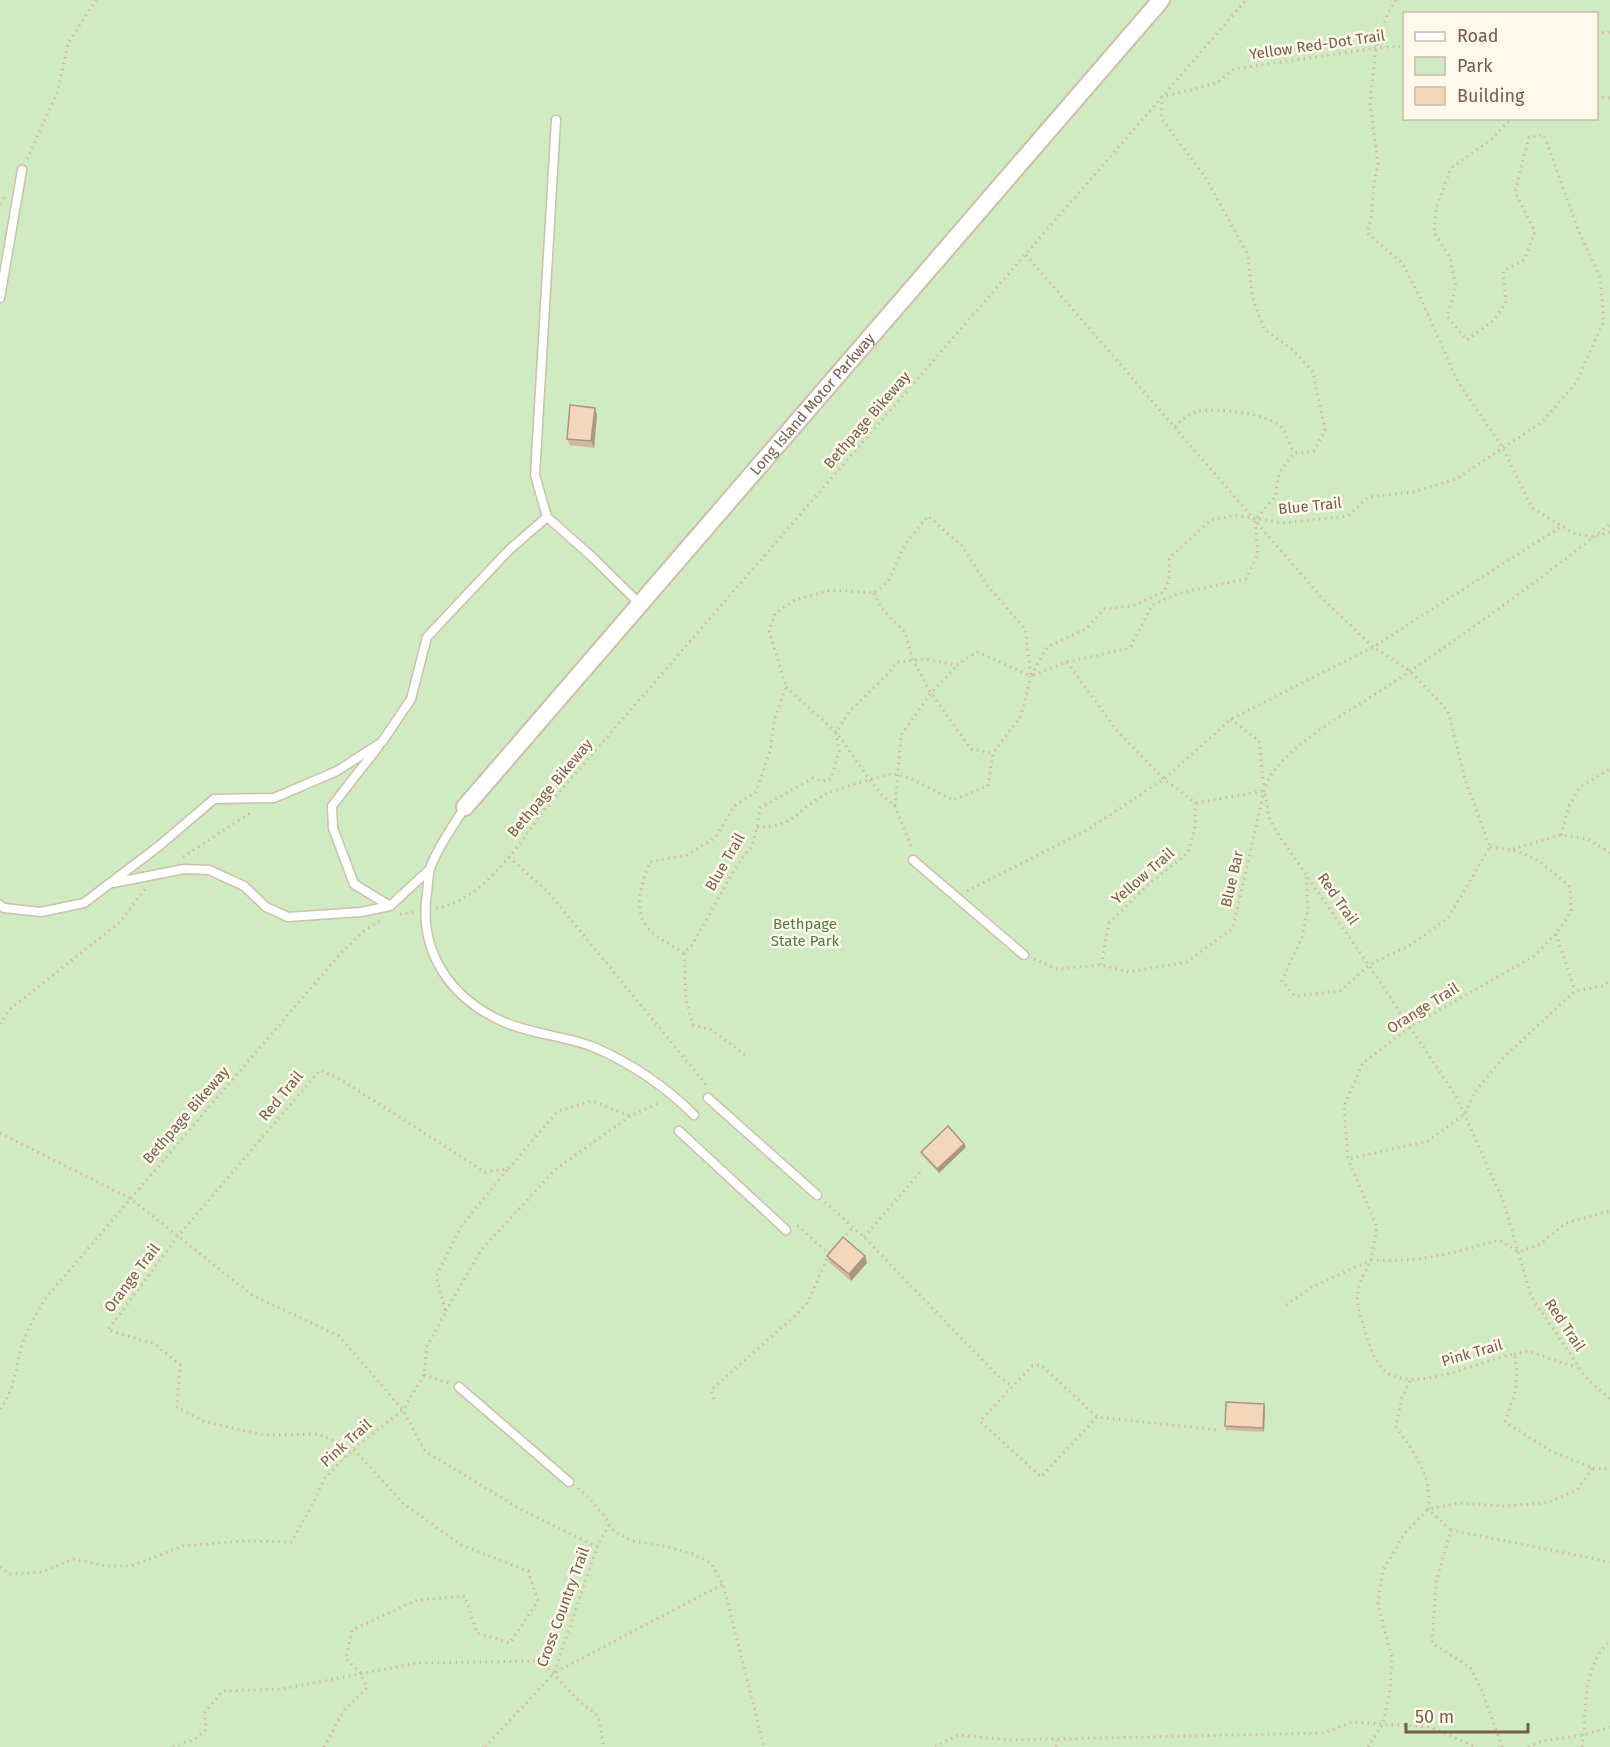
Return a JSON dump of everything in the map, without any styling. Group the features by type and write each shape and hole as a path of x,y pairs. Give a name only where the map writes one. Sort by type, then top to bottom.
{"street":[{"name":"Long Island Motor Parkway","path":"465,807 1161,0"}],"lane":[{"path":"556,120 535,475 547,517 640,604"},
{"path":"0,298 22,170"},
{"path":"390,906 354,884 333,828 332,806 382,742 411,699 427,637 508,550 547,517"},
{"path":"0,904 4,908 41,912 84,903 214,799 273,798 337,771 382,742"},
{"path":"465,807 438,850 430,869 424,910 430,947 446,979 473,1006 505,1023 595,1047 656,1082 694,1115"},
{"path":"913,856 956,897 1024,955"},
{"path":"110,884 184,869 209,870 244,886 266,907 288,917 361,912 390,906 430,869"},
{"path":"710,1095 817,1195"},
{"path":"679,1131 786,1230"},
{"path":"459,1387 569,1482"}],"path":[{"path":"22,170 58,91 68,43 96,0"},
{"name":"Bethpage Bikeway","path":"397,915 444,907 475,891 509,857 543,812 1246,0"},
{"path":"1396,0 1387,15 1376,48 1370,104 1378,163 1367,233 1402,263 1420,297 1458,382 1503,448 1532,508 1573,533 1593,537 1610,532"},
{"name":"Yellow Red-Dot Trail","path":"1162,98 1217,83 1234,69 1403,46"},
{"path":"913,856 895,806 902,735 931,693 957,665 977,652 1032,676 1067,662 1130,648 1152,605 1180,593 1246,579 1258,554 1255,520 1275,497 1279,473 1294,453 1314,451 1325,430 1313,372 1294,351 1264,329 1252,296 1248,255 1205,177 1161,118 1162,98"},
{"name":"Blue Trail","path":"1032,676 1047,647 1086,629 1104,609 1132,606 1164,592 1169,579 1169,558 1211,520 1234,515 1283,523 1348,516 1368,497 1413,492 1456,479 1542,422 1576,382 1604,321 1599,277 1579,232 1544,135 1529,137 1515,192 1535,232 1524,260 1503,271 1506,303 1493,321 1467,340 1447,316 1456,287 1450,257 1434,233 1436,209 1451,168 1493,138 1509,120"},
{"path":"1026,255 1321,597 1373,647 1410,671 1448,711 1465,779 1490,847"},
{"path":"1175,427 1185,417 1196,411 1224,409 1254,415 1280,426 1294,453"},
{"path":"758,826 774,827 787,823 823,795 870,780 892,774 953,800 988,786 993,753 1021,716 1032,676 1025,629 987,585 962,546 928,516 904,546 888,582 874,593 831,590 795,600 775,614 769,631 786,687 836,732 870,780 895,806"},
{"path":"1264,791 1268,778 1283,760 1319,731 1410,671 1610,524"},
{"path":"956,897 1087,830 1164,779 1231,719 1373,647 1562,526"},
{"path":"874,593 881,608 904,632 913,660 931,693 971,749 993,753"},
{"path":"836,732 850,711 880,683 897,662 925,659 957,665"},
{"path":"1067,662 1118,732 1164,779 1196,803 1264,791"},
{"path":"745,1055 712,1030 693,1025 686,1000 684,953 649,929 644,922 640,915 642,882 650,862 687,855 716,837 734,806 756,792 770,752 774,722 786,687"},
{"path":"1231,719 1258,741 1264,791"},
{"name":"Blue Trail","path":"684,953 692,945 737,865 752,846 760,808 813,778 823,781 831,779 839,752 836,732"},
{"path":"1561,835 1569,806 1580,787 1610,769"},
{"name":"Red Trail","path":"1264,791 1270,820 1458,1098 1504,1203 1531,1296 1587,1379 1610,1399"},
{"name":"Blue Bar","path":"1024,955 1057,969 1101,965 1129,972 1187,962 1233,928 1264,791"},
{"path":"0,1024 9,1010 120,922 156,875 273,798"},
{"name":"Yellow Trail","path":"1101,965 1109,923 1152,882 1188,853 1195,828 1196,803"},
{"path":"1490,847 1513,849 1561,835 1588,839 1610,853"},
{"path":"1306,874 1308,908 1302,937 1282,981 1295,996 1340,991 1369,965 1410,945 1448,918 1490,847"},
{"name":"Orange Trail","path":"1371,1260 1377,1227 1348,1159 1344,1106 1363,1063 1410,1027 1534,956 1556,934 1570,912 1570,887 1537,859 1513,849"},
{"name":"Bethpage Bikeway","path":"509,857 548,892 710,1095"},
{"name":"Bethpage Bikeway","path":"0,1409 6,1402 14,1382 23,1342 44,1300 340,954 365,930 382,921"},
{"path":"1556,934 1575,991"},
{"path":"1348,1159 1428,1141 1465,1114 1474,1093 1503,1058 1575,991 1603,986 1610,981"},
{"name":"Red Trail","path":"178,1236 320,1070 340,1079 485,1172 508,1169"},
{"name":"Pink Trail","path":"0,1567 10,1574 42,1572 73,1559 106,1566 132,1566 183,1546 244,1541 291,1542 325,1478 353,1449 403,1410 424,1375 427,1346 480,1250 556,1169 630,1116 673,1096"},
{"path":"446,1312 436,1276 462,1225 558,1111 592,1101 630,1116"},
{"path":"0,1134 131,1199 252,1295 339,1336 403,1410 425,1451 520,1509 597,1547"},
{"path":"864,1238 923,1169"},
{"path":"817,1195 864,1238 996,1374 1012,1386"},
{"path":"1286,1305 1312,1287 1371,1260 1399,1262 1438,1257 1499,1240 1519,1252 1540,1244 1566,1223 1610,1211"},
{"path":"794,1221 829,1254"},
{"path":"714,1399 711,1390 808,1302 829,1254 853,1228"},
{"name":"Orange Trail","path":"178,1236 108,1329 155,1344 180,1365 177,1407 203,1421 263,1435 318,1434 353,1449 404,1504 461,1545 528,1571 538,1601 510,1643 477,1634 465,1596 417,1600 352,1630 346,1659 360,1672"},
{"path":"1371,1260 1359,1282 1356,1297 1372,1353 1385,1371 1410,1381 1402,1397 1396,1427 1421,1464 1430,1495 1428,1509"},
{"path":"1514,1354 1528,1351 1580,1368"},
{"name":"Pink Trail","path":"1410,1381 1464,1371 1493,1358 1514,1354 1518,1376 1514,1397 1505,1422 1551,1451 1593,1468"},
{"path":"1097,1417 1041,1478 980,1421 1032,1366 1041,1365 1097,1417 1219,1430"},
{"path":"424,1375 459,1387"},
{"path":"1368,1747 1383,1724 1390,1690 1392,1658 1378,1604 1383,1570 1405,1533 1428,1509 1459,1503 1504,1506 1546,1503 1576,1490 1593,1468 1610,1469"},
{"path":"569,1482 588,1497 614,1532 632,1541 664,1546 692,1554 711,1563 723,1584 764,1747"},
{"path":"1428,1509 1451,1530 1610,1562"},
{"name":"Cross Country Trail","path":"485,1747 555,1672 597,1547 609,1524"},
{"path":"1451,1530 1436,1581 1432,1644 1470,1667 1484,1695 1502,1747"},
{"path":"555,1672 723,1584"},
{"path":"1582,1747 1586,1689 1601,1649 1610,1641"},
{"path":"173,1747 195,1739 206,1729 205,1712 223,1691 282,1689 360,1672 417,1663 541,1661 555,1672 580,1702 598,1716 604,1747"},
{"path":"324,1747 344,1710 367,1688 360,1672"},
{"path":"935,1747 958,1735 1010,1740 1057,1740 1324,1733 1352,1722 1430,1727 1476,1747"},
{"path":"1528,1747 1610,1727"},
{"path":"1056,1747 1057,1740"}],"green space":[{"name":"Bethpage State Park","path":"0,0 1610,0 1610,1747 0,1747"}],"building":[{"path":"570,405 595,408 591,441 567,439"},
{"path":"948,1126 964,1144 937,1169 921,1152"},
{"path":"843,1237 865,1256 849,1274 827,1256"},
{"path":"1226,1402 1264,1404 1263,1428 1225,1426"}]}
